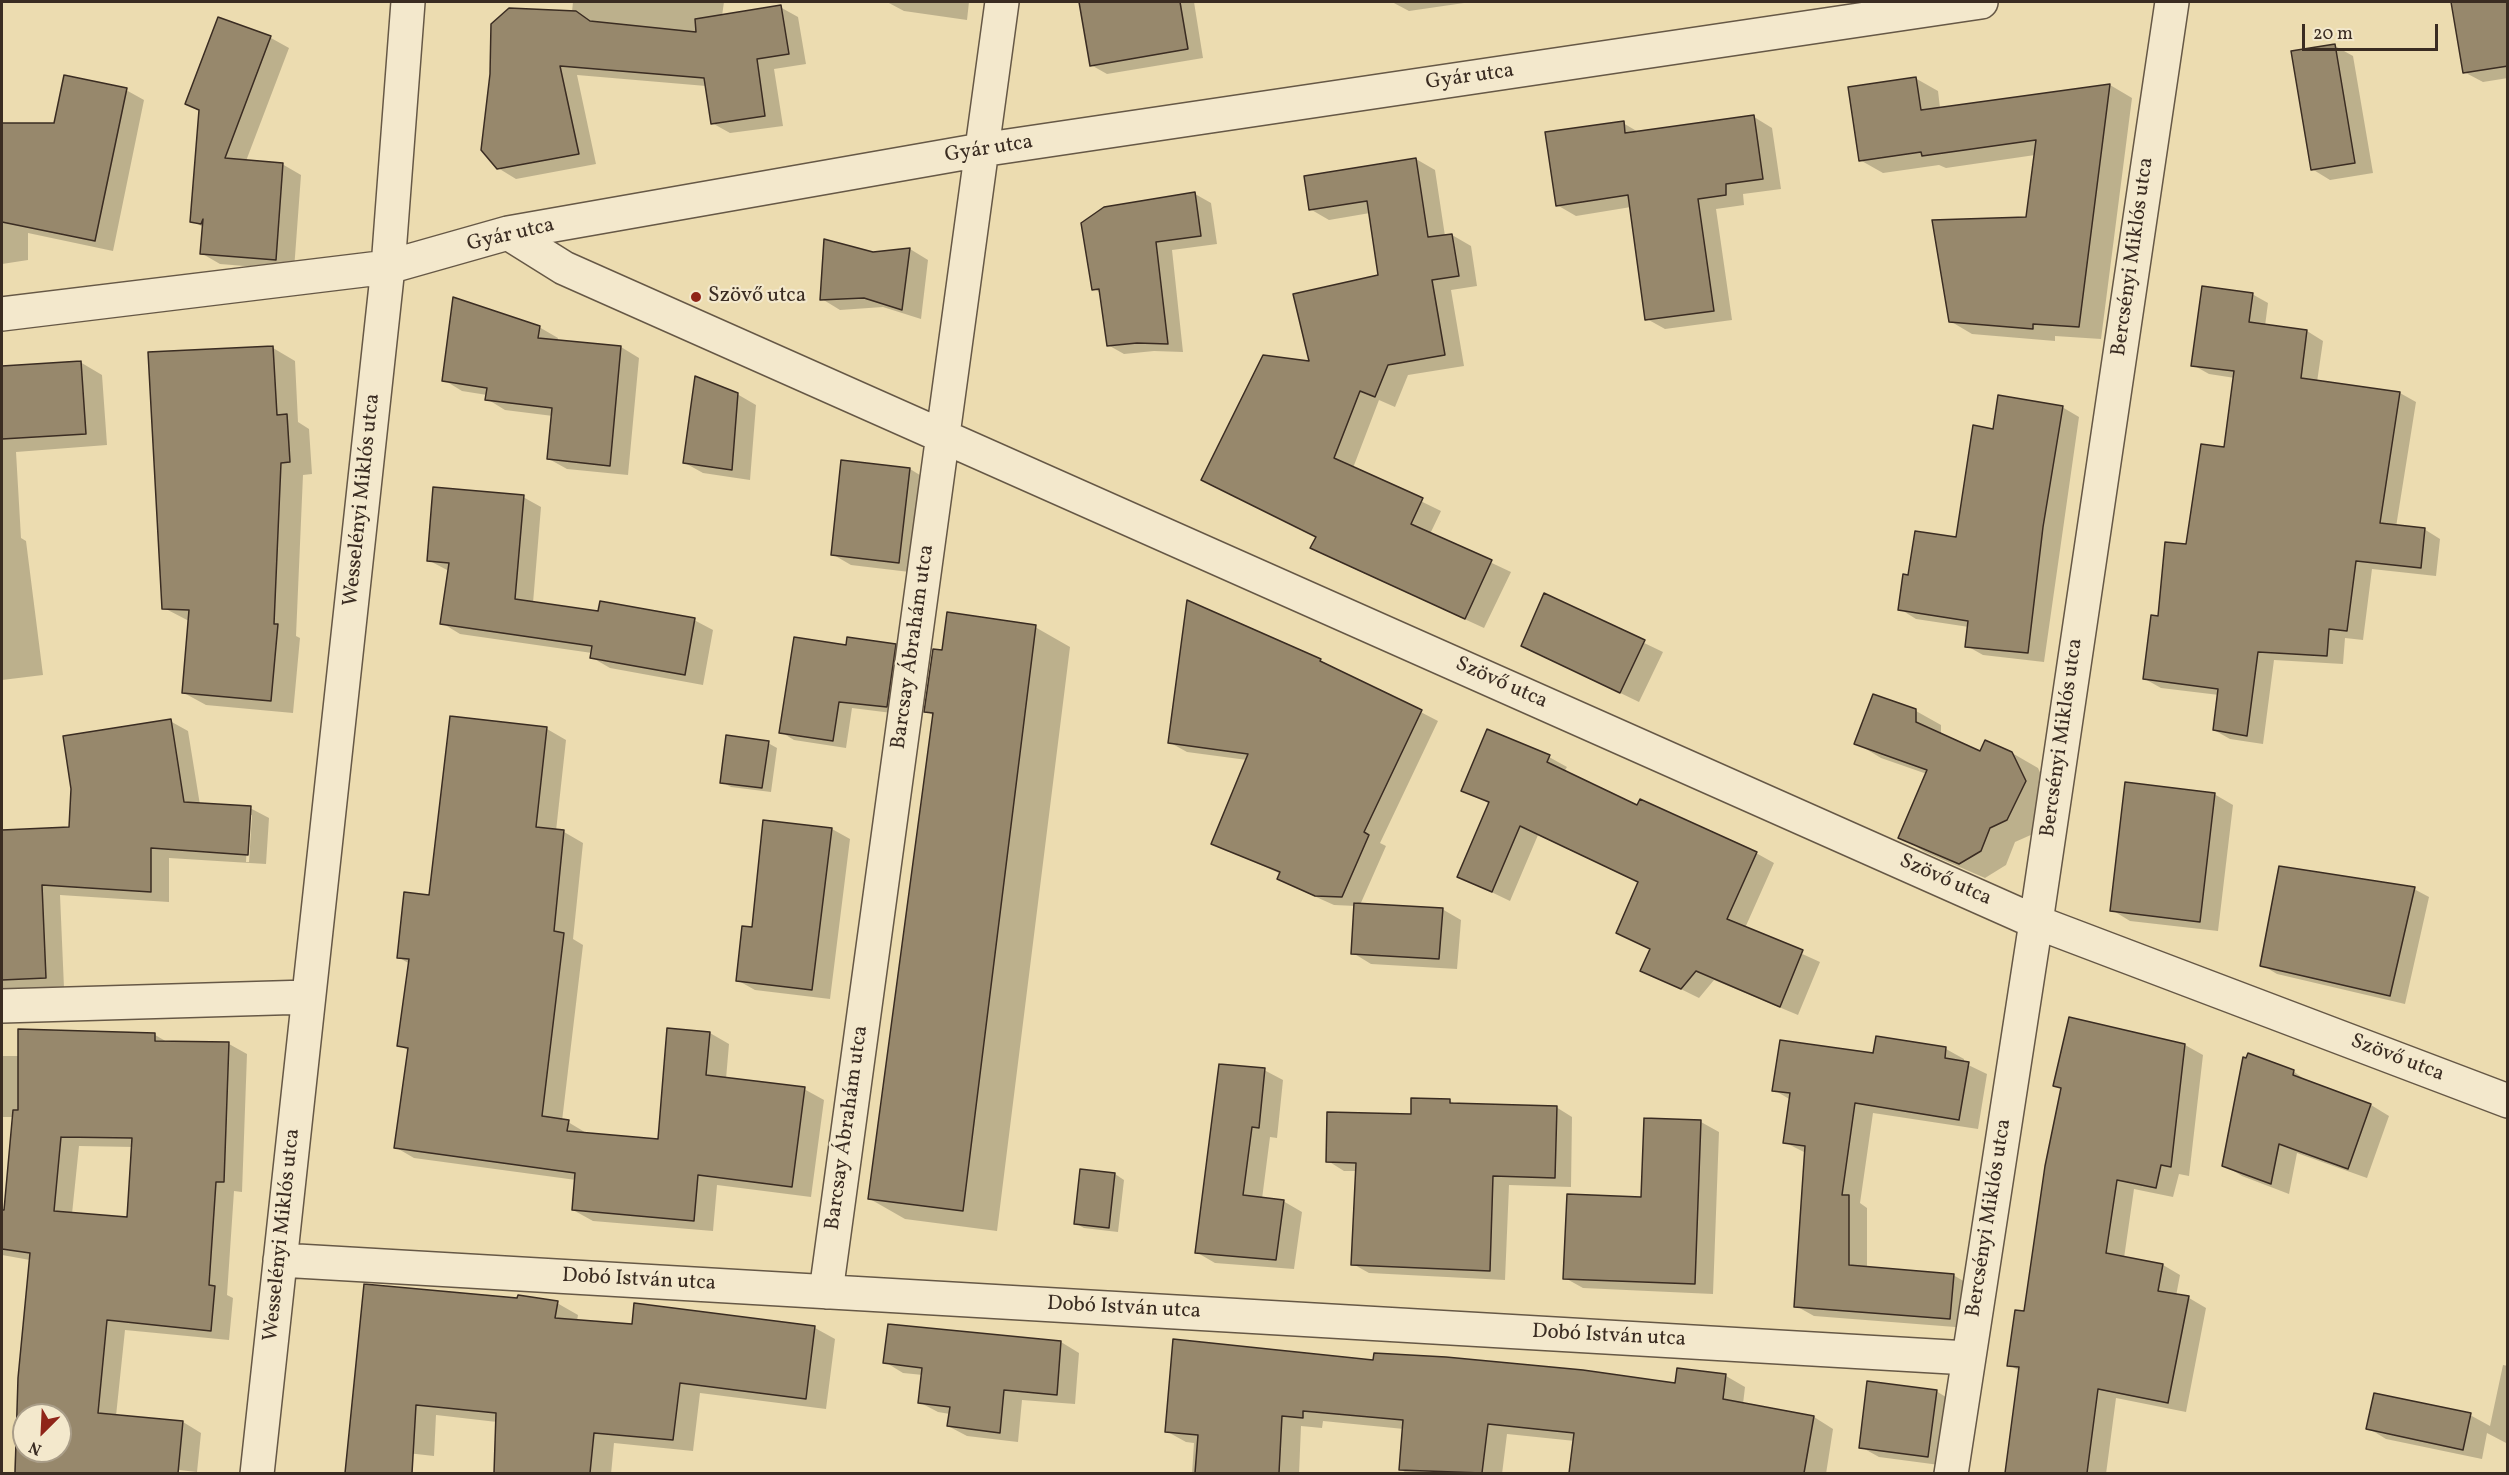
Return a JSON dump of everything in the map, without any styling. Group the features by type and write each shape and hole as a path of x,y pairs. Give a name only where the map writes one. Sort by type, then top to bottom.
{"street":[{"name":"Wesselényi Miklós utca","path":"257,1473 388,267 408,2"},
{"name":"Barcsay Ábrahám utca","path":"826,1292 1002,2"},
{"name":"Gyár utca","path":"2,314 388,267 508,233 981,150 1981,2"},
{"name":"Bercsényi Miklós utca","path":"1951,1473 2036,922 2172,2"},
{"name":"Szövő utca","path":"508,233 564,268 2036,922 2508,1101"},
{"path":"2,1006 308,997"},
{"name":"Dobó István utca","path":"280,1260 1968,1358"}],"building":[{"path":"1079,2 1180,2 1188,49 1090,66"},
{"path":"2451,2 2508,2 2508,66 2463,73"},
{"path":"781,5 789,54 757,59 765,116 711,124 704,78 560,66 579,154 497,169 481,150 490,74 491,24 509,8 576,11 590,21 696,32 695,19"},
{"path":"218,17 271,36 225,158 283,163 276,260 200,254 203,219 201,224 190,222 199,110 185,104"},
{"path":"2335,44 2355,163 2311,170 2291,51"},
{"path":"64,75 127,88 95,241 2,222 2,123 54,123"},
{"path":"1916,77 1921,110 2110,84 2079,327 2033,324 2033,329 1949,322 1932,220 2026,217 2036,140 1922,156 1921,152 1859,161 1848,87"},
{"path":"1754,115 1763,179 1726,184 1726,195 1698,199 1714,311 1645,320 1628,195 1556,206 1545,132 1624,121 1625,133"},
{"path":"1416,158 1428,237 1452,234 1459,276 1432,280 1445,355 1388,365 1375,397 1360,391 1334,458 1423,498 1411,524 1492,560 1465,619 1310,548 1316,537 1201,480 1263,355 1309,361 1293,294 1378,275 1367,201 1309,210 1304,176"},
{"path":"1195,192 1201,236 1156,242 1168,344 1137,343 1107,346 1099,289 1092,290 1081,223 1104,207"},
{"path":"824,239 873,252 910,248 902,310 864,298 820,300"},
{"path":"2202,286 2253,293 2249,322 2307,330 2301,378 2400,392 2380,523 2425,528 2421,568 2356,561 2347,631 2329,629 2327,656 2258,652 2247,736 2213,730 2218,689 2143,679 2151,615 2158,616 2165,542 2186,544 2201,444 2224,447 2234,371 2191,366"},
{"path":"453,297 540,326 538,338 621,346 610,466 547,459 552,408 485,400 487,388 442,381"},
{"path":"273,346 277,415 287,414 290,462 281,463 274,624 278,624 271,701 182,693 189,610 162,609 148,352"},
{"path":"81,361 86,434 2,439 2,366"},
{"path":"695,376 738,393 732,470 683,463"},
{"path":"1998,395 2063,406 2043,527 2028,653 1965,647 1968,621 1898,610 1903,574 1908,575 1915,531 1956,537 1973,425 1993,429"},
{"path":"841,460 910,468 899,563 831,555"},
{"path":"433,487 524,495 515,599 598,611 600,601 695,618 685,675 590,658 592,646 440,624 449,563 427,561"},
{"path":"1544,593 1645,640 1620,693 1521,646"},
{"path":"1187,600 1321,659 1320,661 1422,710 1364,832 1369,835 1342,897 1315,896 1277,879 1280,872 1211,844 1248,754 1168,743"},
{"path":"947,612 1036,625 963,1211 868,1199 933,713 924,712 933,649 942,650"},
{"path":"794,637 846,645 847,637 896,644 887,707 839,702 833,741 779,733"},
{"path":"1873,694 1916,709 1916,722 1980,751 1985,740 2012,752 2026,781 2007,820 1990,828 1981,851 1959,864 1898,838 1927,770 1854,744"},
{"path":"450,716 547,727 536,827 564,830 554,931 564,933 542,1116 569,1120 567,1131 658,1139 667,1028 710,1032 706,1075 805,1087 792,1187 698,1175 694,1221 572,1210 575,1173 394,1148 408,1048 397,1046 409,959 397,958 404,892 429,895"},
{"path":"171,719 184,802 251,806 248,855 151,848 151,892 42,885 46,978 2,980 2,830 69,827 71,789 63,736"},
{"path":"1487,729 1550,755 1547,762 1637,805 1640,799 1757,852 1727,919 1803,950 1780,1007 1696,971 1681,989 1640,971 1650,949 1616,933 1638,882 1520,826 1492,892 1457,877 1489,802 1461,791"},
{"path":"726,735 769,741 762,788 720,783"},
{"path":"2125,782 2215,793 2200,922 2110,911"},
{"path":"763,820 832,828 812,990 736,981 742,926 752,927"},
{"path":"2279,866 2415,887 2390,996 2260,966"},
{"path":"1354,903 1443,908 1439,959 1351,954"},
{"path":"2069,1017 2185,1044 2171,1167 2161,1165 2156,1188 2117,1180 2106,1253 2163,1264 2158,1291 2189,1296 2168,1403 2098,1389 2087,1473 2005,1473 2019,1367 2007,1366 2015,1310 2024,1311 2045,1166 2061,1088 2053,1086"},
{"path":"18,1029 155,1033 155,1041 229,1042 224,1182 216,1182 209,1285 215,1286 211,1331 107,1320 98,1413 183,1421 178,1473 15,1473 15,1463 72,1463 72,1403 17,1403 30,1253 2,1249 2,1210 4,1210 13,1110 18,1110","holes":["61,1137 132,1138 127,1217 54,1211"]},
{"path":"1876,1036 1946,1047 1945,1058 1969,1062 1959,1120 1855,1103 1842,1195 1849,1195 1849,1265 1954,1274 1950,1319 1794,1307 1805,1146 1783,1143 1790,1093 1772,1091 1780,1040 1873,1053"},
{"path":"2248,1053 2294,1070 2293,1075 2371,1104 2348,1169 2279,1144 2271,1184 2222,1166 2243,1057 2246,1058"},
{"path":"1219,1064 1265,1068 1259,1128 1252,1127 1243,1195 1284,1200 1276,1260 1195,1253"},
{"path":"1411,1098 1450,1099 1450,1103 1557,1106 1555,1178 1493,1176 1490,1271 1351,1265 1356,1163 1326,1162 1327,1112 1411,1114"},
{"path":"1644,1118 1701,1120 1695,1284 1563,1279 1567,1194 1641,1197"},
{"path":"1080,1169 1115,1173 1109,1228 1074,1224"},
{"path":"364,1284 517,1298 518,1295 558,1301 555,1318 632,1324 634,1303 815,1326 806,1399 680,1383 673,1440 594,1433 590,1473 494,1473 496,1413 416,1405 412,1473 345,1473"},
{"path":"888,1324 1061,1341 1057,1395 1004,1390 1000,1433 947,1426 950,1407 918,1403 922,1368 883,1363"},
{"path":"1173,1339 1373,1360 1374,1353 1446,1357 1583,1370 1675,1383 1677,1368 1726,1374 1723,1399 1814,1416 1804,1473 1569,1473 1574,1433 1488,1424 1482,1473 1399,1470 1403,1420 1303,1411 1303,1418 1282,1416 1279,1473 1195,1473 1198,1435 1165,1432"},
{"path":"1867,1381 1937,1390 1928,1457 1859,1448"},
{"path":"2374,1393 2471,1413 2463,1450 2366,1429"}],"place":[{"name":"Szövő utca","path":"696,297"}]}
